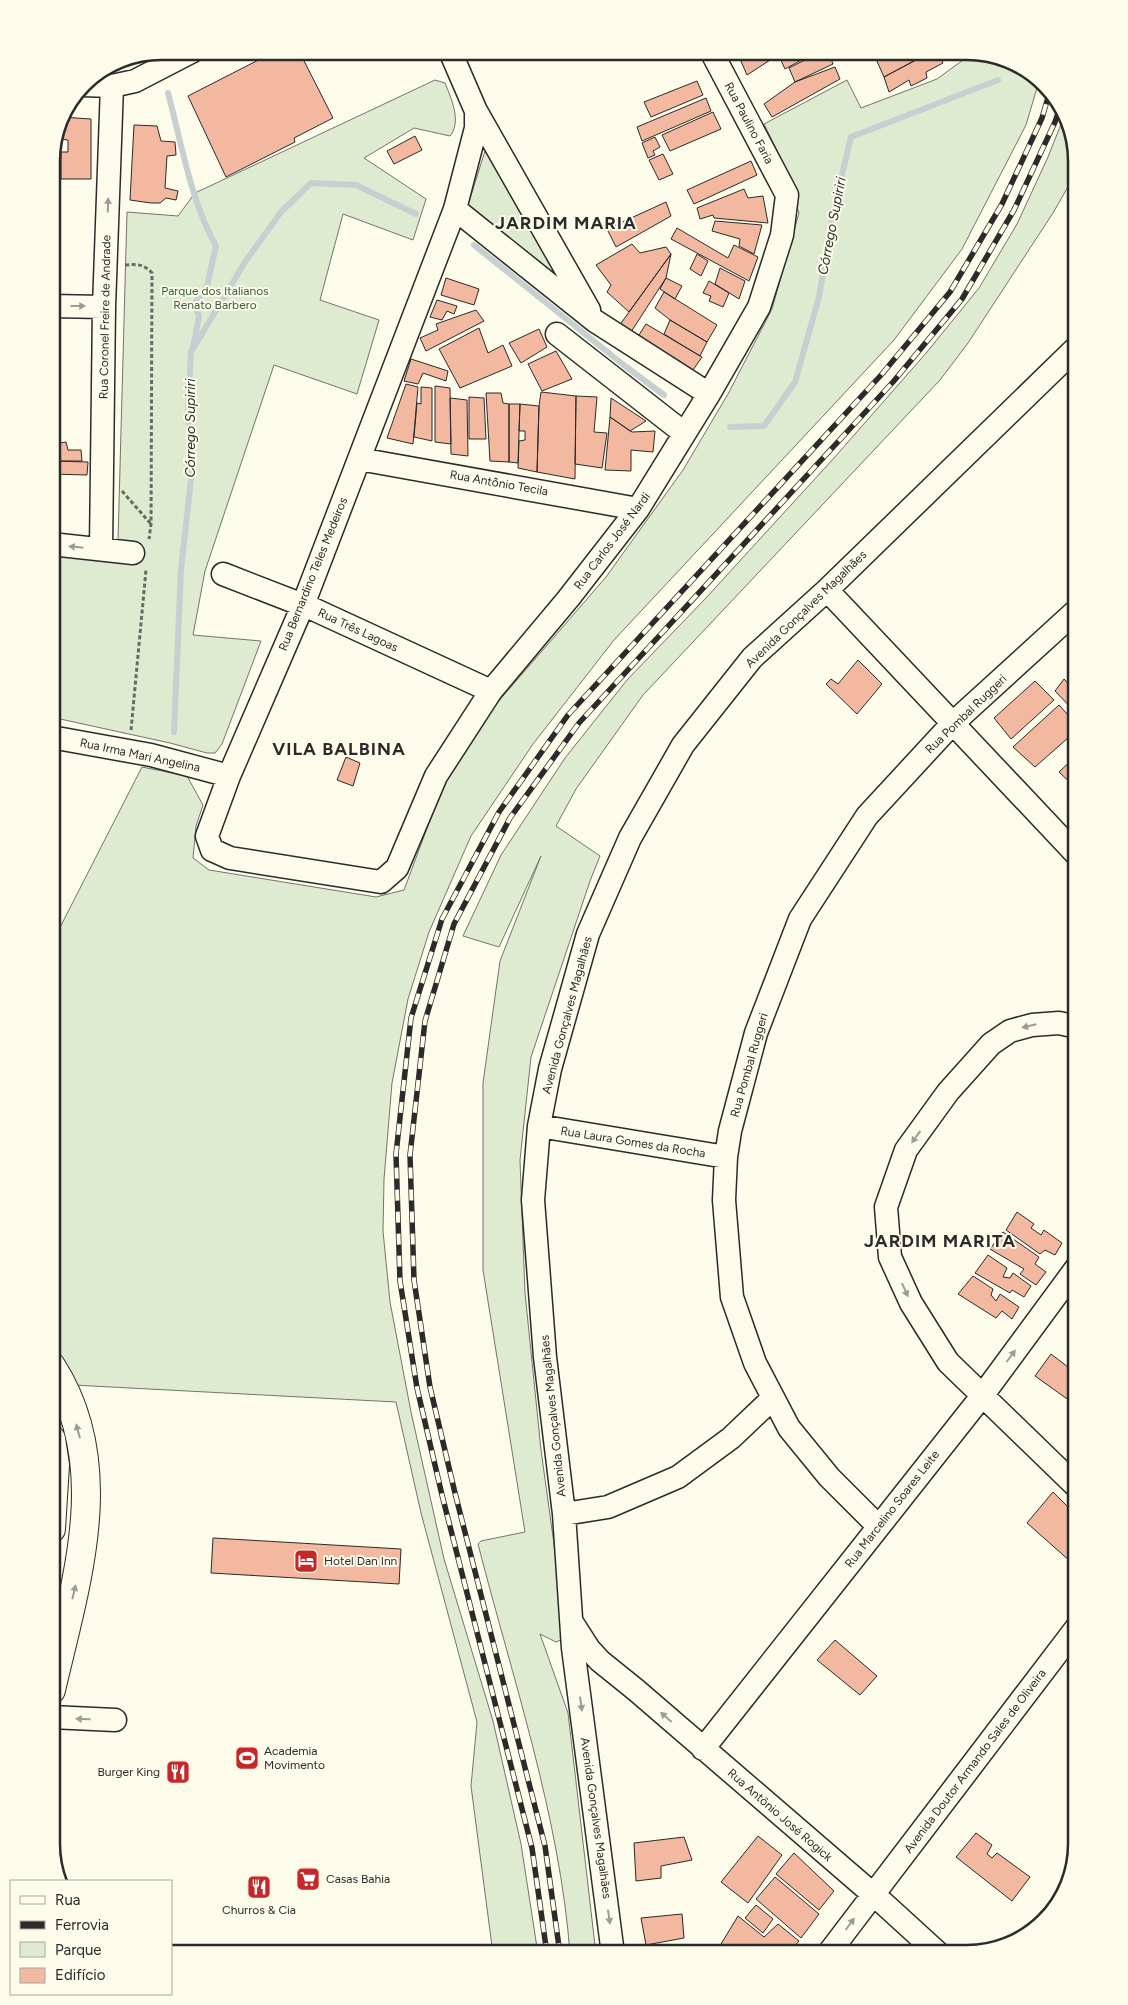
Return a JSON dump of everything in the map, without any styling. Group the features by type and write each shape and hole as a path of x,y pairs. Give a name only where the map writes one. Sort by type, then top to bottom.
{"main road":[{"path":"60,1380 64,1386 80,1438 86,1484 87,1513 79,1570 60,1651"}],"street":[{"path":"95,85 112,86 135,81 158,60"},
{"path":"454,60 476,111 595,321"},
{"name":"Rua Paulino Faria","path":"716,60 787,195"},
{"name":"Rua Coronel Freire de Andrade","path":"101,549 104,306 112,86"},
{"name":"Rua Bernardino Teles Medeiros","path":"397,868 381,882 230,858 212,850 207,836 229,776 303,605 455,209 476,128 476,111"},
{"name":"Rua Carlos José Nardi","path":"397,868 436,776 491,692 568,599 638,509 709,394 759,307 782,235 787,195"},
{"path":"455,209 595,321 709,394"},
{"path":"60,306 104,306"},
{"path":"557,334 684,434"},
{"name":"Avenida Gonçalves Magalhães","path":"612,1945 577,1676 564,1514 545,1357 533,1200 540,1126 550,1069 588,934 630,838 683,745 752,658 827,590 1068,356"},
{"name":"Rua Antônio Tecila","path":"358,459 638,509"},
{"path":"60,545 143,554"},
{"name":"Rua Três Lagoas","path":"223,574 303,605 491,692"},
{"path":"827,590 1068,846"},
{"name":"Rua Pombal Ruggeri","path":"878,1526 829,1477 789,1428 755,1363 732,1297 724,1200 726,1157 730,1131 756,1033 800,919 867,816 952,724 1068,618"},
{"name":"Rua Irma Mari Angelina","path":"60,739 151,755 191,764 229,776"},
{"path":"1068,1025 1060,1023 1032,1024 1010,1032 991,1044 948,1092 906,1150 886,1208 890,1258 911,1303 948,1362 1068,1478"},
{"name":"Rua Laura Gomes da Rocha","path":"540,1126 726,1157"},
{"name":"Rua Marcelino Soares Leite","path":"703,1749 982,1396 1068,1279"},
{"path":"564,1514 608,1507 678,1477 731,1438 773,1398"},
{"name":"Rua Antônio José Rogick","path":"572,1621 588,1649 600,1662 621,1678 929,1945"},
{"name":"Avenida Doutor Armando Sales de Oliveira","path":"835,1945 1068,1639"},
{"path":"577,1676 621,1678"},
{"path":"60,1717 115,1720"}],"path":[{"path":"120,266 136,264 146,266 152,273 151,524 143,554 130,738"}],"green space":[{"path":"963,60 974,60 1000,65 1012,70 1037,89 1026,125 962,249 894,340 614,640 533,744 471,836 429,932 408,999 392,1083 384,1179 383,1231 390,1302 411,1412 444,1559 493,1721 521,1844 537,1945 492,1945 471,1786 477,1722 421,1513 396,1402 73,1385 60,1367 60,927 142,767 187,776 203,805 196,826 193,858 209,870 376,897 404,890 442,788 497,703 606,577 683,470 728,394 772,309 799,213 781,159 764,124 847,80 861,108 937,79"},
{"name":"Parque dos Italianos Renato Barbero","path":"435,80 445,83 455,117 455,124 450,136 414,128 364,158 426,199 413,240 343,214 320,300 379,320 357,394 274,365 205,571 193,635 261,641 222,744 215,753 207,753 60,719 60,557 103,558 118,541 127,212 178,216 195,193"},
{"path":"1061,124 1065,135 1068,154 1068,187 1053,213 968,343 940,380 643,695 576,789 556,826 600,856 531,1057 520,1160 525,1293 541,1450 566,1631 561,1640 556,1642 540,1634 568,1713 595,1945 569,1945 565,1903 545,1799 478,1544 481,1541 525,1532 483,1270 483,1083 500,961 541,856 499,947 463,936 501,855 565,758 627,680 705,599 834,458 927,352 979,288 1017,224"},
{"path":"485,151 566,284 467,208"}],"building":[{"path":"258,60 304,60 333,118 294,138 295,142 226,177 188,96"},
{"path":"740,60 770,60 747,75"},
{"path":"781,60 802,60 785,69"},
{"path":"805,60 831,60 833,64 795,82 789,68"},
{"path":"876,60 916,60 884,77"},
{"path":"916,60 942,60 943,63 926,72 927,78 911,86 909,80 889,92 884,77"},
{"path":"835,67 840,79 772,117 764,104 795,82"},
{"path":"697,81 703,95 651,117 644,102"},
{"path":"706,98 711,111 642,141 637,127"},
{"path":"713,112 721,129 670,151 662,135"},
{"path":"70,118 91,119 91,179 61,179 61,152 68,152 68,140 62,139"},
{"path":"134,125 157,126 161,141 175,142 176,155 167,156 165,188 178,191 176,200 166,198 160,203 151,203 130,200"},
{"path":"415,136 422,150 394,164 387,151"},
{"path":"655,137 660,147 653,151 655,155 648,158 642,143"},
{"path":"663,154 673,174 659,180 649,160"},
{"path":"751,161 757,175 694,204 687,190"},
{"path":"744,189 748,198 763,196 768,223 714,218 713,215 700,219 697,208"},
{"path":"666,202 671,216 616,247 607,229"},
{"path":"715,221 762,225 754,254 739,246 740,239 712,231"},
{"path":"677,228 728,258 734,245 758,257 749,281 671,239"},
{"path":"632,244 640,253 666,247 671,254 629,312 607,292 611,285 596,265"},
{"path":"671,254 666,278 629,335 619,326"},
{"path":"697,254 708,261 701,276 690,269"},
{"path":"720,268 745,281 739,299 715,284"},
{"path":"446,278 479,289 474,305 441,295"},
{"path":"666,278 682,286 675,299 660,289"},
{"path":"709,281 729,293 723,307 709,301 711,296 703,293"},
{"path":"664,292 717,325 707,342 670,320 655,308"},
{"path":"437,300 457,306 454,314 447,311 442,320 430,317"},
{"path":"476,310 484,321 426,351 420,338 438,330 436,324"},
{"path":"670,320 707,342 700,356 664,334"},
{"path":"646,324 702,357 691,373 635,341"},
{"path":"479,328 488,353 503,345 512,366 460,388 439,349"},
{"path":"539,329 547,347 521,363 509,343"},
{"path":"556,351 572,379 542,391 528,364"},
{"path":"411,359 448,371 446,381 423,373 418,384 404,381"},
{"path":"406,384 418,387 413,444 387,438"},
{"path":"435,386 450,388 451,444 435,442"},
{"path":"421,387 432,388 432,441 414,437 417,403 421,404"},
{"path":"541,392 576,396 575,479 537,472"},
{"path":"486,393 501,393 503,403 509,404 509,462 490,461"},
{"path":"576,396 597,397 594,432 607,433 602,468 575,464"},
{"path":"469,397 484,398 486,439 469,439"},
{"path":"450,398 467,400 468,456 451,454"},
{"path":"611,398 646,421 630,431 610,417"},
{"path":"509,404 520,404 518,463 509,462"},
{"path":"520,404 539,406 537,472 518,468 519,441 525,440 525,431 519,431"},
{"path":"610,417 632,432 655,431 653,452 631,450 631,471 605,470"},
{"path":"66,442 68,450 81,450 82,461 60,461 60,443"},
{"path":"60,461 88,462 87,475 60,474"},
{"path":"858,660 882,684 857,714 826,684 831,679 838,684"},
{"path":"1064,679 1068,683 1068,705 1055,691"},
{"path":"1035,681 1054,700 1011,739 994,718"},
{"path":"1059,705 1068,715 1068,738 1035,767 1013,747"},
{"path":"346,757 360,763 353,786 337,780"},
{"path":"1068,764 1068,780 1059,772"},
{"path":"1017,1212 1034,1224 1031,1228 1041,1235 1044,1230 1062,1243 1055,1255 1045,1250 1040,1254 1006,1230"},
{"path":"1003,1232 1039,1257 1035,1264 1046,1272 1036,1285 1020,1274 1024,1269 990,1249"},
{"path":"988,1255 1007,1268 1003,1277 1010,1278 1013,1273 1031,1286 1024,1297 1012,1290 1010,1293 975,1273"},
{"path":"973,1276 993,1289 991,1295 996,1301 1000,1294 1019,1307 1012,1319 1002,1311 996,1318 958,1294"},
{"path":"1051,1354 1068,1367 1068,1400 1035,1376"},
{"path":"1053,1492 1068,1507 1068,1559 1027,1523"},
{"name":"Hotel Dan Inn","path":"213,1538 401,1549 399,1584 211,1573"},
{"path":"835,1640 877,1676 860,1695 817,1660"},
{"path":"976,1833 992,1845 987,1854 992,1858 997,1853 1030,1877 1012,1901 956,1857"},
{"path":"758,1836 782,1855 748,1903 721,1882"},
{"path":"684,1837 692,1860 661,1866 661,1878 636,1881 634,1843"},
{"path":"794,1853 834,1891 819,1910 776,1874"},
{"path":"775,1877 819,1914 801,1938 756,1899"},
{"path":"756,1905 773,1919 763,1933 745,1918"},
{"path":"682,1914 684,1938 646,1945 641,1918"},
{"path":"738,1916 764,1937 778,1924 799,1941 796,1945 721,1944"}],"waterway":[{"name":"Córrego Supiriri","path":"730,427 764,426 795,382 819,297 834,208 851,137 998,80"},
{"path":"168,93 193,191 207,229 216,246 207,286 194,304 199,316 193,347"},
{"name":"Córrego Supiriri","path":"174,732 181,570 192,470 188,407 191,352 245,262 281,212 311,183 356,185 416,214"},
{"name":"Córrego Supiriri","path":"474,245 664,395"}],"railway":[{"path":"546,1945 532,1848 442,1495 417,1388 400,1281 396,1154 411,1018 442,919 499,812 568,715 882,374 950,292 1002,204 1042,118 1047,100"},
{"path":"559,1945 545,1846 455,1493 430,1387 414,1280 410,1155 425,1021 454,924 510,818 579,723 893,382 962,299 1014,210 1057,116"}],"place":[{"name":"Hotel Dan Inn","path":"306,1561"},
{"name":"Academia Movimento","path":"247,1758"},
{"name":"Burger King","path":"178,1772"},
{"name":"Casas Bahia","path":"308,1879"},
{"name":"Churros & Cia","path":"259,1887"}],"district":[{"name":"JARDIM MARIA","path":"566,223"},
{"name":"VILA BALBINA","path":"339,749"},
{"name":"JARDIM MARITA","path":"940,1241"}]}
